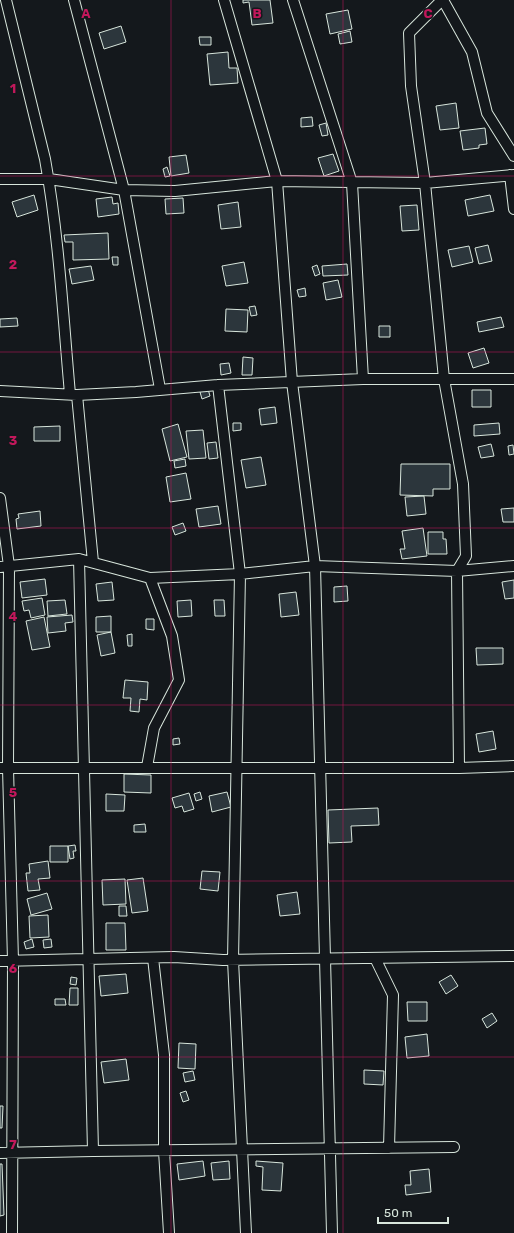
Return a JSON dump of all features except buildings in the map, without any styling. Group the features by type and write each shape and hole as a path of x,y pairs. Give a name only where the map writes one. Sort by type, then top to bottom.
{"street":[{"path":"6,0 44,152 49,179 93,562"},
{"path":"74,0 124,190 160,390"},
{"path":"224,0 277,181 292,382 316,566 332,1233"},
{"path":"293,0 352,182 363,379"},
{"path":"459,768 457,571 466,556 463,484 444,378 425,183 411,86 409,33 443,0 472,52 487,113 514,156"},
{"path":"0,179 49,179 124,190 175,191 277,181 425,183 512,175 514,209"},
{"path":"0,392 74,395 218,385 363,379 514,379"},
{"path":"218,385 240,574 233,960 246,1233"},
{"path":"0,498 4,567 4,768 13,961 12,1233"},
{"path":"4,567 79,559 150,578 240,574 316,566 457,571 514,566"},
{"path":"79,559 93,1151"},
{"path":"147,767 154,728 178,680 172,636 150,578"},
{"path":"4,768 459,768 514,766"},
{"path":"0,962 174,957 233,960 514,956"},
{"path":"153,958 164,1055 164,1150 168,1233"},
{"path":"375,958 393,995 389,1148"},
{"path":"0,1153 454,1147"}]}
